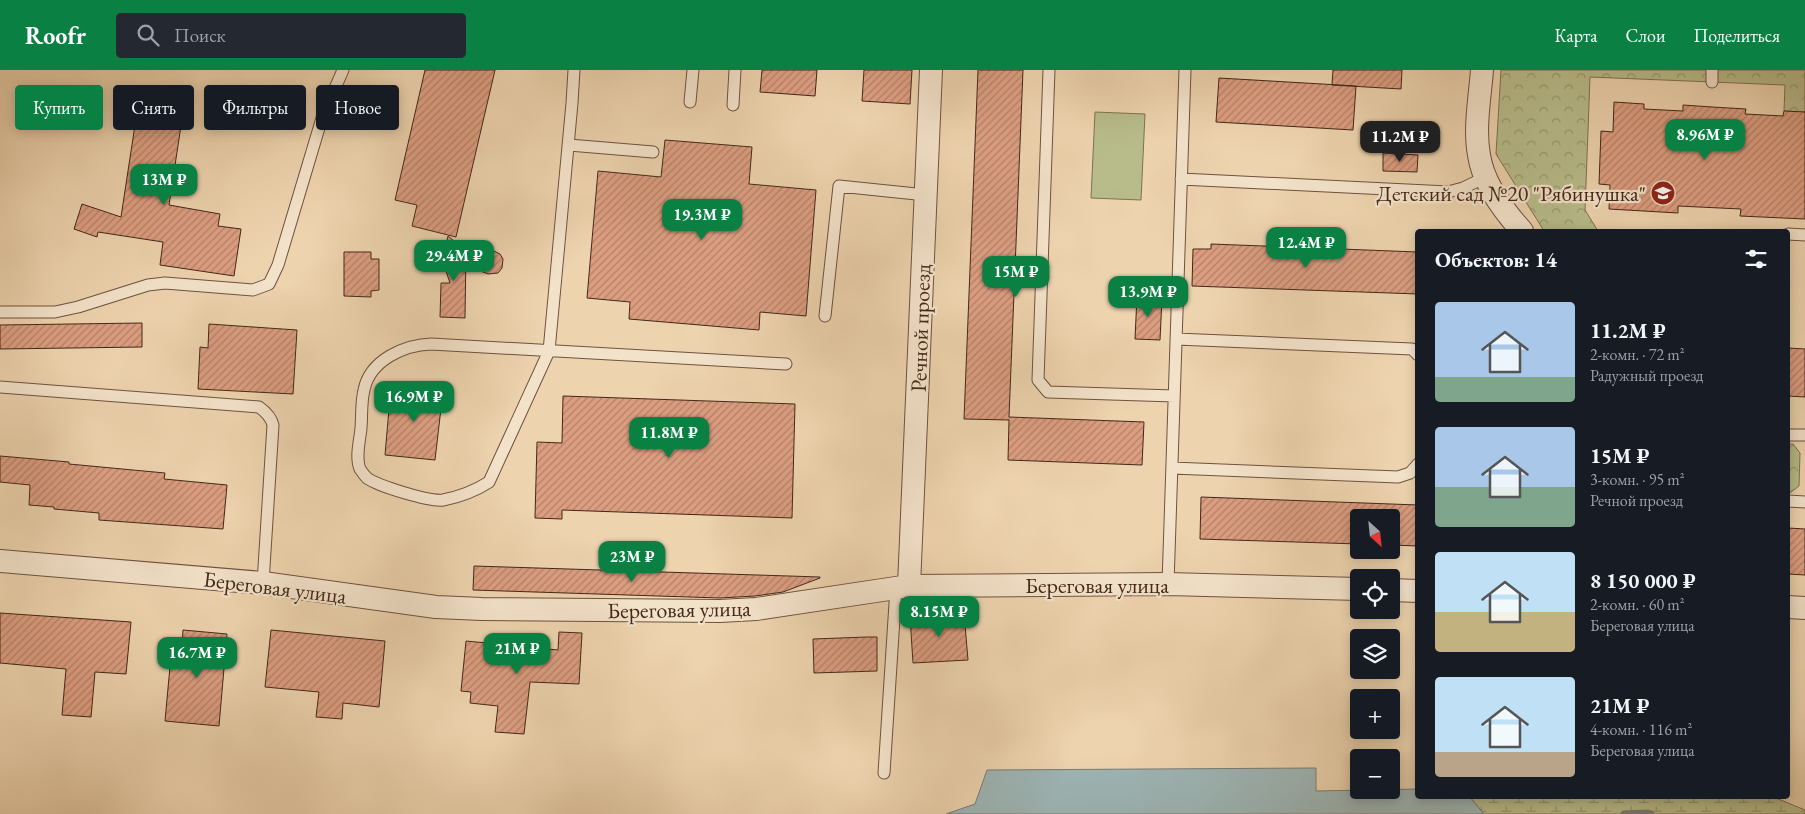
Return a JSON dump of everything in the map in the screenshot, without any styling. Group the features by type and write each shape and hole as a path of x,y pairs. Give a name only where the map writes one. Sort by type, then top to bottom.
{"street":[{"name":"Речной проезд","path":"902,587 926,195 931,70"},
{"path":"1482,70 1477,132 1478,155 1486,177 1497,198 1520,229"},
{"name":"Береговая улица","path":"0,561 263,583 436,607 482,609 710,611 756,609 902,587 1168,584 1350,589"},
{"path":"1400,590 1415,590"},
{"path":"1790,607 1805,608"}],"lane":[{"path":"0,312 55,312 78,307 148,285 165,283 253,290 269,284 278,265 322,118 343,70"},
{"path":"574,70 569,145 549,351 489,482 476,490 442,500 427,499 375,483 366,477 360,468 358,454 364,389 369,377 385,359 402,349 417,344 424,344 549,351 786,364"},
{"path":"690,102 692,70"},
{"path":"733,105 736,70"},
{"path":"1049,70 1038,380 1048,392 1174,396"},
{"path":"1168,584 1184,70"},
{"path":"1712,70 1712,82"},
{"path":"569,145 653,152"},
{"path":"1181,179 1448,192 1463,188 1486,177"},
{"path":"825,316 839,186 926,195"},
{"path":"1790,234 1805,235"},
{"path":"1176,339 1412,349 1415,352"},
{"path":"0,387 259,407 266,412 273,426 263,583"},
{"path":"1790,434 1805,435"},
{"path":"1172,468 1398,477 1410,473 1415,467"},
{"path":"1790,501 1805,502"},
{"path":"884,773 902,587"}],"green space":[{"path":"1501,70 1805,70 1805,112 1784,111 1785,85 1590,77 1585,210 1597,229 1543,229 1496,154"},
{"path":"1095,112 1145,114 1141,200 1091,198"},
{"path":"1790,444 1793,444 1800,453 1799,486 1790,493"},
{"path":"1472,799 1778,799 1805,810 1805,814 1484,814"}],"water":[{"path":"1316,768 1316,791 1350,790 1350,799 1400,799 1400,789 1415,789 1415,799 1472,799 1484,814 946,814 975,804 987,770"}],"building":[{"path":"425,70 495,70 456,237 412,226 417,205 395,200"},
{"path":"762,70 817,70 815,96 760,92"},
{"path":"864,70 912,70 910,104 862,101"},
{"path":"978,70 1023,70 1009,417 1144,422 1142,465 1008,460 1009,420 964,419"},
{"path":"1333,70 1402,70 1401,89 1332,85"},
{"path":"1219,78 1356,86 1353,130 1216,122"},
{"path":"1614,102 1644,104 1644,109 1683,111 1683,105 1746,109 1745,114 1783,116 1784,111 1805,112 1805,219 1740,216 1741,209 1678,206 1678,213 1609,209 1610,185 1599,184 1601,131 1613,132"},
{"path":"134,130 180,130 169,205 220,214 218,226 241,229 234,276 160,265 163,242 98,232 97,237 74,229 82,204 121,217"},
{"path":"665,140 752,147 749,184 816,190 806,316 760,312 759,330 629,319 630,302 587,298 598,171 661,177"},
{"path":"1383,153 1418,155 1417,172 1383,171"},
{"path":"448,236 466,251 465,318 440,317 441,283 450,283 442,259"},
{"path":"1211,244 1415,252 1415,294 1192,286 1193,249 1211,249"},
{"path":"492,250 500,254 503,259 502,268 498,273 488,274 466,265 486,251"},
{"path":"344,252 371,252 371,259 379,259 379,290 371,291 371,297 344,296"},
{"path":"1137,296 1162,298 1160,340 1135,339"},
{"path":"142,323 142,347 0,349 0,325"},
{"path":"209,324 297,330 293,394 198,389 200,347 208,348"},
{"path":"1790,348 1805,349 1805,397 1790,396"},
{"path":"391,386 443,391 435,460 385,455"},
{"path":"563,396 795,404 792,518 562,510 562,519 535,518 537,442 562,443"},
{"path":"0,456 165,473 164,479 227,485 223,529 99,520 99,513 29,505 30,485 0,482"},
{"path":"1201,497 1415,505 1415,546 1400,545 1400,509 1350,509 1350,544 1200,539"},
{"path":"1790,528 1805,529 1805,575 1790,574"},
{"path":"474,566 820,578 783,592 720,598 473,590"},
{"path":"0,613 131,622 126,674 95,672 91,717 62,715 66,669 0,663"},
{"path":"964,613 968,660 913,663 910,617"},
{"path":"183,630 227,634 219,726 165,721 172,645 182,646"},
{"path":"271,630 385,641 379,707 343,703 342,719 316,717 319,692 265,687"},
{"path":"559,632 582,633 579,684 530,682 524,734 495,732 498,706 470,703 471,692 461,691 466,641 558,650"},
{"path":"877,637 877,671 814,673 813,639"}],"waterway":[{"path":"1624,814 1651,814"}],"place":[{"name":"Детский сад №20 \"Рябинушка\"","path":"1663,193"}]}
